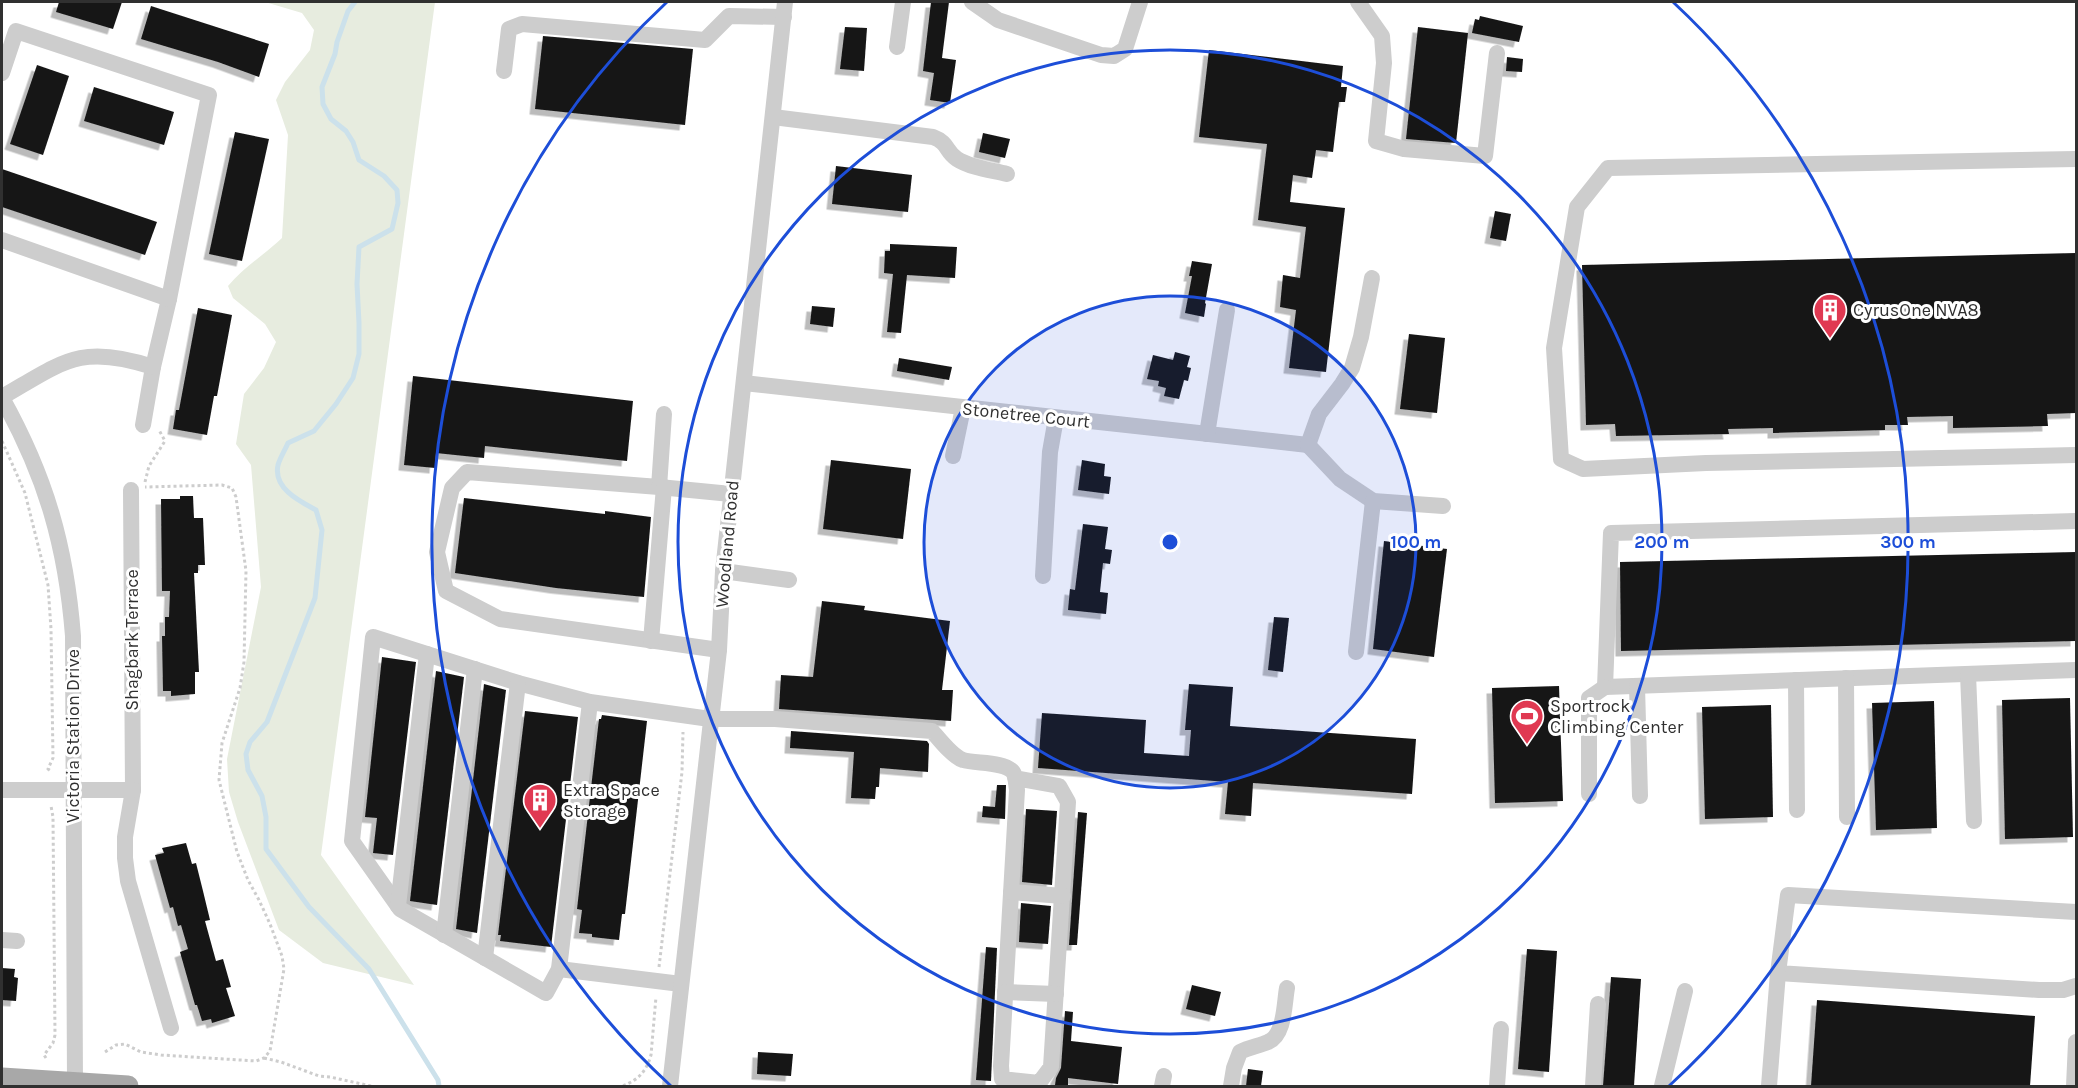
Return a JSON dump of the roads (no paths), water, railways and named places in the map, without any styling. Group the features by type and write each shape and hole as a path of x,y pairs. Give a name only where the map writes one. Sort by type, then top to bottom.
{"main road":[{"path":"2,1078 75,1085 128,1086"}],"street":[{"path":"897,47 903,2"},
{"path":"972,2 998,20 1101,55 1114,56 1125,49 1140,2"},
{"path":"1358,2 1382,36 1384,63 1376,141 1404,149 1485,156 1497,53"},
{"path":"504,71 509,29 522,24 705,40 729,16 784,9"},
{"name":"Woodland Road","path":"670,1086 710,719 720,650 723,571 784,9"},
{"path":"2,73 16,31 209,95 143,422"},
{"path":"773,117 933,137 942,140 950,154 966,164 1007,174"},
{"path":"2076,159 1608,168 1577,207 1554,348 1561,459 1583,468 2076,455"},
{"path":"2,240 169,299"},
{"path":"1372,278 1361,337 1352,368 1319,414 1308,445 1340,479 1373,501 1443,506"},
{"path":"1207,434 1227,310"},
{"path":"2,398 60,363 78,357 106,356 153,367"},
{"name":"Stonetree Court","path":"744,383 1308,445"},
{"name":"Victoria Station Drive","path":"2,398 39,472 62,548 69,592 73,636 75,1085"},
{"path":"953,456 963,408"},
{"path":"651,641 662,487 664,414"},
{"path":"1043,576 1050,452 1056,418"},
{"path":"720,650 500,619 446,591 436,552 452,488 467,472 731,494"},
{"name":"Shagbark Terrace","path":"130,490 133,790 125,837 126,869 171,1028"},
{"path":"1356,652 1373,501"},
{"path":"1605,687 1611,533 2076,521"},
{"path":"723,571 789,580"},
{"path":"590,702 559,969 546,993 400,909 352,841 373,637 518,683 590,702 710,719 775,719 932,731 961,760 992,764 1010,770 1015,778 1017,790 1002,1079 1015,1083 1039,1083 1051,1067 1068,802 1059,786 1015,778"},
{"path":"398,906 427,654"},
{"path":"444,935 475,669"},
{"path":"1589,794 1589,698 1605,687 2076,670"},
{"path":"1968,674 1974,821"},
{"path":"1846,678 1847,817"},
{"path":"1796,680 1797,810"},
{"path":"485,958 518,683"},
{"path":"1637,686 1640,796"},
{"path":"2,790 133,790"},
{"path":"1011,892 1063,896"},
{"path":"1769,1086 1778,973 1788,895 2076,912"},
{"path":"559,969 681,984"},
{"path":"1778,973 2039,990 2063,990 2076,986"},
{"path":"1231,1086 1240,1052 1270,1041 1279,1032 1287,988"},
{"path":"1005,992 1056,994"},
{"path":"1662,1086 1685,992"},
{"path":"1593,1086 1598,1004"},
{"path":"1497,1086 1501,1029"},
{"path":"2074,1086 2076,1042"}],"waterway":[{"path":"355,2 348,11 322,87 323,104 331,119 346,131 353,142 359,160 384,176 397,190 398,203 392,229 359,247 357,284 359,354 353,378 314,431 288,443 278,465 279,480 283,487 295,498 316,510 322,530 315,598 267,722 250,742 246,754 248,770 262,796 266,817 266,849 309,907 369,969 438,1080 439,1086"}],"place":[{"name":"CyrusOne NVA8","path":"1830,339"},
{"name":"Sportrock Climbing Center","path":"1527,745"},
{"name":"Extra Space Storage","path":"540,829"}]}
